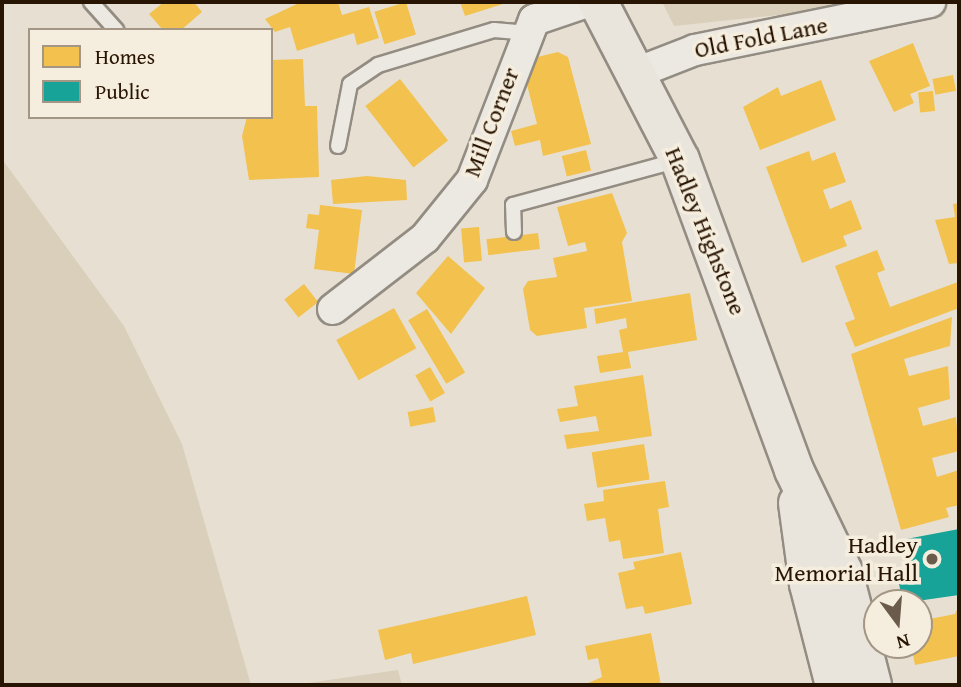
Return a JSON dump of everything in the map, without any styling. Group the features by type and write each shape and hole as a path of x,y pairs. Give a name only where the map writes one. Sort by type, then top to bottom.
{"main road":[{"name":"Hadley Highstone","path":"598,2 680,160 794,470 843,572 872,685"},
{"name":"Hadley Highstone","path":"794,470 809,584 835,685"}],"street":[{"path":"526,33 534,20 587,2"},
{"name":"Old Fold Lane","path":"636,73 695,50 930,2"},
{"name":"Mill Corner","path":"333,309 425,238 472,180 526,33"}],"lane":[{"path":"92,2 114,28"},
{"path":"338,146 350,84 378,65 494,30 526,33"},
{"path":"514,232 513,205 680,160"}],"shaded area":[{"path":"662,2 903,2 674,26"},
{"path":"2,159 124,326 182,444 251,685 2,685"},
{"path":"398,670 402,685 294,685"}],"building: Homes":[{"path":"164,2 194,2 202,12 183,28 161,28 149,14"},
{"path":"301,2 338,2 342,15 369,7 379,38 357,45 354,33 297,51 290,27 275,32 265,19"},
{"path":"406,2 416,35 384,44 374,12"},
{"path":"460,2 509,2 465,16"},
{"path":"913,43 930,86 910,94 914,103 894,112 869,61"},
{"path":"558,52 568,57 591,144 543,156 540,140 515,146 511,131 537,124 521,61"},
{"path":"303,59 305,106 317,106 319,177 249,180 242,136 246,119 273,119 273,60"},
{"path":"953,75 956,91 935,95 932,79"},
{"path":"400,79 448,140 413,168 365,106"},
{"path":"821,80 836,120 760,150 743,107 778,87 781,96"},
{"path":"933,91 935,111 920,112 918,93"},
{"path":"586,150 591,170 567,176 562,156"},
{"path":"809,151 812,161 835,152 846,182 823,190 830,209 851,200 862,229 843,236 847,246 802,263 766,167"},
{"path":"367,176 406,180 407,200 333,204 331,180"},
{"path":"612,193 627,233 622,242 632,301 584,308 587,328 537,336 530,330 523,289 528,281 557,277 553,258 587,251 585,242 568,246 557,207"},
{"path":"959,203 959,263 949,264 935,220 955,217 953,204"},
{"path":"320,205 362,210 354,274 314,269 319,230 306,228 308,214 319,215"},
{"path":"479,227 482,261 464,262 461,229"},
{"path":"538,233 540,249 488,255 486,239"},
{"path":"877,250 885,270 877,273 890,307 958,282 959,308 855,347 845,323 855,319 835,266"},
{"path":"448,256 485,288 451,334 416,293"},
{"path":"304,284 318,302 298,318 284,299"},
{"path":"690,293 697,340 628,352 631,368 600,373 597,356 623,352 619,330 627,328 626,318 596,324 594,309"},
{"path":"394,308 416,348 359,380 336,340"},
{"path":"427,309 465,372 446,384 408,320"},
{"path":"952,317 950,346 904,359 909,376 948,366 950,399 918,408 923,426 956,417 959,451 932,458 937,477 959,470 959,505 946,508 949,517 901,530 851,354"},
{"path":"430,367 445,393 430,401 415,376"},
{"path":"643,375 652,436 567,449 564,435 599,431 596,416 560,422 557,409 578,406 574,386"},
{"path":"433,407 436,422 410,427 407,412"},
{"path":"644,444 650,480 597,488 592,452"},
{"path":"665,481 669,507 658,509 664,553 623,559 620,540 609,542 605,518 587,521 584,504 604,501 603,490"},
{"path":"681,552 692,604 645,614 643,606 626,609 618,573 635,569 633,562"},
{"path":"527,596 536,635 413,664 411,653 385,660 378,630"},
{"path":"959,605 959,656 915,665 914,659 933,659 933,618 955,614"},
{"path":"651,633 661,685 583,685 602,677 598,658 588,660 585,646"}],"building: Public":[{"name":"Hadley Memorial Hall","path":"959,529 959,595 933,599 933,589 900,589 898,579 908,577 901,540"}],"place":[{"name":"Hadley Memorial Hall","path":"932,559"}]}
